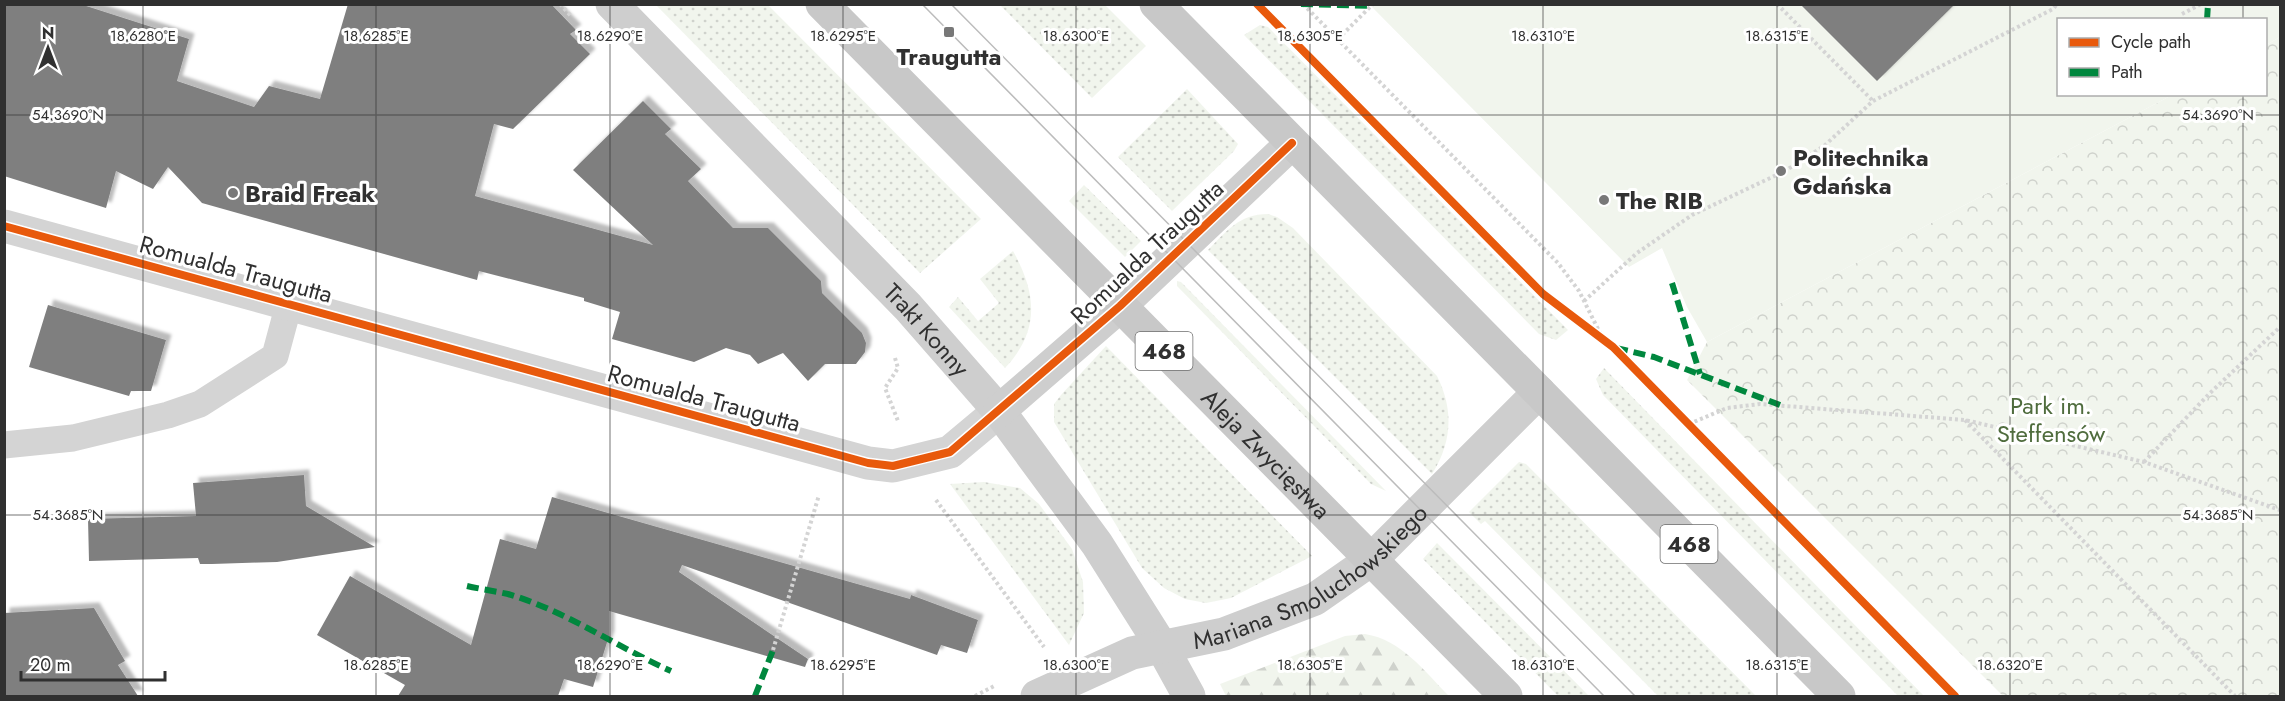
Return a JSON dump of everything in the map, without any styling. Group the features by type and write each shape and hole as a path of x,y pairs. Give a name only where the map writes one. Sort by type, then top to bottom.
{"main road":[{"name":"Aleja Zwycięstwa","path":"822,4 1506,696"},
{"name":"468","path":"1156,4 1839,696"}],"street":[{"name":"Trakt Konny","path":"612,4 908,307 999,411 1098,544 1162,647 1189,696"},
{"name":"Romualda Traugutta","path":"4,226 868,463 892,466 950,452 1120,306 1292,143"},
{"name":"Mariana Smoluchowskiego","path":"1037,696 1132,653 1224,634 1315,599 1371,560 1539,392"}],"lane":[{"path":"4,445 73,438 168,415 200,404 274,356 289,304"}],"path":[{"path":"1303,4 1558,263 1584,301 1602,336"},
{"path":"1338,39 1373,4"},
{"path":"1777,4 1873,101"},
{"path":"1584,301 1637,253 1692,215 1785,171 1824,146 1873,101 2054,9 2057,4"},
{"path":"2182,14 2201,4"},
{"path":"1585,324 1602,336"},
{"path":"2144,462 2209,394 2280,327"},
{"path":"892,348 898,368 885,388 901,428"},
{"path":"1689,424 1727,408 1760,404 1965,420 2144,462 2280,510"},
{"path":"1965,420 2235,696"},
{"path":"773,650 819,495"},
{"path":"936,500 1049,656"}],"green space":[{"name":"Politechnika Gdańska","path":"2280,4 2280,37 2267,44 2267,18 2057,18 2057,96 2170,96 1707,342 1687,307 1662,248 1629,267 1370,5"},
{"path":"656,5 768,5 981,219 920,273"},
{"path":"1000,5 1105,5 1146,46 1092,98"},
{"path":"1260,25 1268,27 1568,330 1556,340 1539,334 1244,35"},
{"name":"Park im. Steffensów","path":"2280,37 2280,696 2003,696 1687,380 1707,342 2170,96 2267,96 2267,44"},
{"path":"1187,89 1238,144 1234,151 1172,211 1118,157"},
{"path":"1084,185 1141,241 1125,257 1069,201"},
{"path":"1268,214 1293,228 1437,376 1446,401 1448,426 1444,450 1432,474 1208,250 1241,220"},
{"path":"1013,251 1027,282 1031,312 1024,340 1005,368 949,307 958,297 978,321 999,303 980,279"},
{"path":"1177,281 1181,282 1386,491 1371,484 1177,286"},
{"path":"1106,346 1312,556 1231,598 1206,603 1185,599 1164,588 1142,568 1054,422 1054,404"},
{"path":"1604,368 1924,696 1898,696 1603,395 1596,379"},
{"path":"1519,462 1526,464 1756,696 1658,696 1485,521 1481,524 1469,512"},
{"path":"984,482 1020,488 1039,504 1072,549 1083,582 1084,613 1069,645 950,484"},
{"path":"1437,543 1589,696 1558,696 1423,559"},
{"path":"1365,634 1390,643 1412,658 1449,696 1226,696 1220,684 1345,636"}],"building":[{"path":"4,4 80,4 189,39 177,81 254,107 269,86 320,99 348,4 551,4 576,30 570,34 590,54 513,129 494,124 475,196 653,245 573,170 643,101 671,129 665,134 701,169 688,181 733,228 768,228 821,281 822,293 862,333 866,343 865,352 856,364 825,364 808,381 783,353 758,364 750,355 726,348 694,362 612,339 620,312 584,301 584,298 479,271 477,280 202,203 168,167 153,189 116,171 106,208 4,176"},
{"path":"1800,4 1955,4 1877,81"},
{"path":"48,305 166,340 151,391 131,391 129,396 29,367"},
{"path":"304,475 306,506 375,547 277,562 200,564 198,558 89,561 88,519 196,516 193,483"},
{"path":"552,497 910,599 911,595 978,620 967,653 941,645 937,655 682,565 679,572 808,659 805,667 609,611 609,636 593,687 564,679 558,696 398,696 405,685 317,635 350,576 471,645 500,539 536,549"},
{"path":"94,608 125,661 118,665 138,696 4,696 4,613"}],"tram line":[{"path":"922,4 1604,696"},
{"path":"951,4 1635,696"}],"marked path":[{"path":"1301,4 1372,6"},
{"path":"2207,18 2208,4"},
{"path":"1672,283 1700,374"},
{"path":"1616,348 1654,357 1780,405"},
{"path":"467,586 508,594 529,601 671,671"},
{"path":"755,696 773,650"}],"cycle path":[{"path":"1257,4 1543,294 1613,347 1955,696"},
{"path":"4,226 868,463 893,466 950,452 1120,306 1292,143"}],"place":[{"name":"Traugutta","path":"949,32"},
{"name":"Politechnika Gdańska","path":"1781,171"},
{"name":"Braid Freak","path":"233,193"},
{"name":"The RIB","path":"1604,200"}]}
